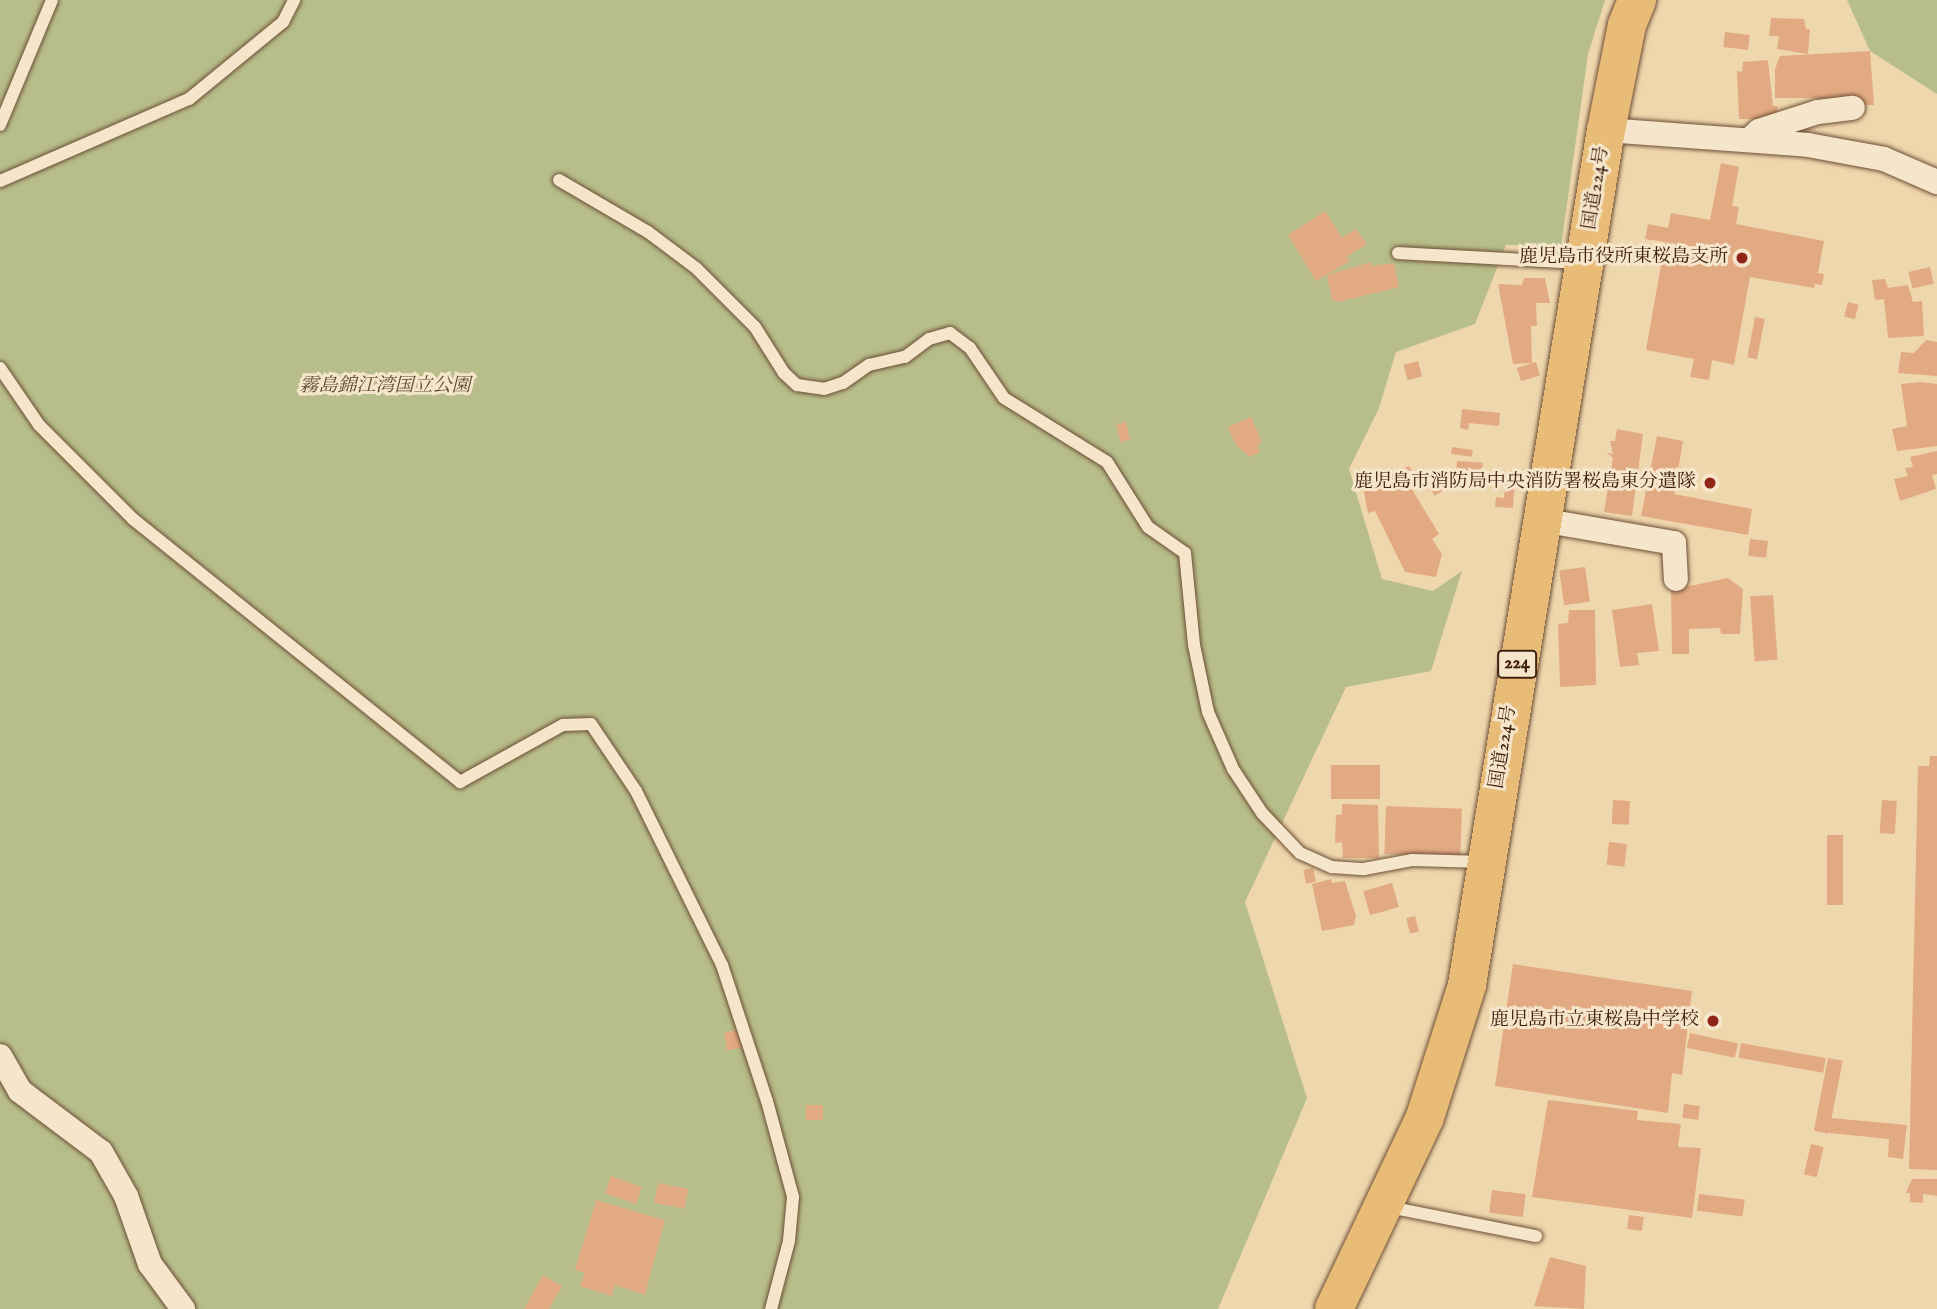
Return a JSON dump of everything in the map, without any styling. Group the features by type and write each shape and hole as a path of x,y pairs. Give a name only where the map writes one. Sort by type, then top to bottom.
{"highway":[{"name":"国道224号","path":"1342,1301 1443,1071 1467,985 1606,130 1627,25 1637,0"}],"street":[{"path":"1749,141 1759,131 1807,116 1853,108"},
{"path":"1606,130 1749,141 1884,159 1937,182"},
{"path":"1541,520 1674,542 1676,579"},
{"path":"0,1056 20,1091 102,1152 126,1196 150,1264 183,1309"}],"lane":[{"path":"0,125 52,0"},
{"path":"0,181 189,99 283,22 294,0"},
{"path":"559,180 648,232 696,268 755,327 784,373 797,385 824,389 869,365 905,357 929,339 950,334 960,341 1004,398 1107,462 1148,527 1185,553 1194,645 1209,712 1233,769 1262,813 1300,853 1332,867 1364,869 1412,860 1485,862"},
{"path":"1398,253 1584,264"},
{"path":"0,368 38,425 133,519 460,782 563,725 591,724 636,791 722,965 766,1101 793,1197 789,1241 771,1309"},
{"path":"1385,1206 1536,1236"}],"green space":[{"name":"霧島錦江湾国立公園","path":"0,0 1605,0 1588,54 1561,247 1506,245 1475,324 1396,352 1379,408 1349,469 1382,579 1433,591 1462,571 1431,671 1346,687 1245,902 1307,1098 1218,1309 0,1309"},
{"path":"1847,0 1937,0 1937,94 1870,51"}],"building":[{"path":"1771,18 1804,19 1806,29 1810,29 1808,54 1777,49 1779,36 1769,36"},
{"path":"1725,32 1750,35 1748,50 1723,47"},
{"path":"1870,51 1874,105 1860,105 1857,96 1832,105 1820,103 1818,98 1775,98 1775,69 1780,56"},
{"path":"1768,60 1773,106 1778,106 1776,119 1739,119 1737,71 1742,72 1743,62"},
{"name":"鹿児島市役所東桜島支所","path":"1721,163 1739,167 1732,206 1739,207 1736,224 1824,241 1818,273 1824,274 1822,285 1815,284 1814,288 1750,277 1734,365 1712,360 1709,380 1690,377 1694,359 1646,350 1665,242 1645,239 1648,224 1668,228 1671,213 1710,220"},
{"path":"1325,211 1342,238 1356,229 1367,244 1346,257 1350,261 1316,281 1288,235"},
{"path":"1371,262 1372,266 1394,263 1399,287 1338,302 1332,300 1327,275"},
{"path":"1930,267 1934,284 1912,289 1909,272"},
{"path":"1524,278 1545,278 1550,303 1536,303 1537,326 1531,326 1532,363 1513,364 1498,284 1522,285"},
{"path":"1885,279 1888,288 1908,285 1913,302 1922,301 1924,336 1888,338 1884,299 1875,300 1872,280"},
{"path":"1848,302 1859,305 1855,319 1844,316"},
{"path":"1755,317 1765,319 1757,359 1747,357"},
{"path":"1926,340 1937,342 1937,376 1898,373 1901,352 1914,353"},
{"path":"1418,361 1422,376 1408,380 1404,365"},
{"path":"1536,362 1540,375 1521,381 1517,368"},
{"path":"1901,384 1937,384 1937,446 1897,451 1892,429 1907,426"},
{"path":"1462,409 1500,413 1499,426 1469,423 1468,430 1460,428"},
{"path":"1251,417 1262,442 1257,445 1260,452 1250,457 1235,444 1228,427"},
{"path":"1126,422 1130,440 1120,442 1116,424"},
{"path":"1617,429 1643,434 1632,516 1604,512 1613,458 1607,453 1613,454 1610,441 1615,441"},
{"path":"1657,436 1683,441 1674,494 1752,509 1748,535 1641,516"},
{"path":"1452,447 1473,450 1472,457 1451,454"},
{"path":"1937,451 1937,474 1932,475 1936,489 1900,501 1894,479 1908,476 1905,468 1913,467 1910,457"},
{"path":"1457,461 1483,463 1482,473 1456,471"},
{"path":"1409,466 1413,473 1405,478 1439,534 1432,539 1442,554 1436,577 1405,572 1375,511 1368,513 1364,492 1372,482 1394,468 1397,472"},
{"path":"1506,470 1515,471 1513,508 1495,507 1496,497 1504,498"},
{"path":"1437,477 1444,490 1434,495 1427,482"},
{"path":"1750,539 1768,541 1766,558 1748,556"},
{"path":"1585,567 1590,602 1564,605 1559,571"},
{"path":"1728,578 1743,589 1740,634 1721,634 1720,628 1689,629 1689,654 1672,654 1671,590"},
{"path":"1773,595 1778,660 1755,661 1750,597"},
{"path":"1652,604 1659,651 1637,653 1639,665 1620,667 1612,610"},
{"path":"1569,610 1595,610 1596,685 1560,687 1558,624 1568,623"},
{"path":"1930,756 1937,756 1937,1170 1909,1169 1918,766 1929,766"},
{"path":"1331,765 1380,765 1380,799 1331,799"},
{"path":"1613,800 1630,801 1629,825 1612,824"},
{"path":"1882,800 1897,801 1895,834 1880,833"},
{"path":"1342,804 1378,805 1379,858 1343,858 1342,842 1335,843 1336,815 1342,814"},
{"path":"1386,806 1462,809 1460,857 1384,854"},
{"path":"1827,835 1843,835 1843,905 1827,905"},
{"path":"1609,842 1627,844 1624,867 1607,865"},
{"path":"1313,868 1316,882 1306,884 1303,870"},
{"path":"1331,879 1332,883 1345,881 1356,916 1354,925 1322,931 1312,884"},
{"path":"1392,883 1399,907 1370,915 1363,891"},
{"path":"1415,916 1419,932 1410,934 1406,918"},
{"path":"1513,964 1692,991 1682,1075 1672,1073 1668,1113 1495,1086"},
{"path":"740,1030 743,1048 727,1050 724,1033"},
{"path":"1690,1033 1738,1043 1735,1058 1687,1048"},
{"path":"1741,1043 1826,1058 1823,1073 1738,1058"},
{"path":"1828,1058 1843,1061 1829,1134 1814,1131"},
{"path":"1548,1100 1638,1111 1637,1120 1681,1124 1678,1147 1701,1148 1692,1218 1532,1197"},
{"path":"1684,1104 1700,1106 1698,1120 1682,1118"},
{"path":"806,1105 823,1105 823,1120 806,1120"},
{"path":"1831,1118 1907,1125 1903,1159 1888,1157 1889,1139 1829,1133"},
{"path":"1811,1144 1824,1147 1817,1177 1804,1174"},
{"path":"611,1176 642,1187 636,1204 605,1193"},
{"path":"1912,1179 1937,1179 1937,1196 1923,1194 1923,1203 1910,1202 1910,1193 1906,1193"},
{"path":"658,1183 688,1189 685,1209 654,1203"},
{"path":"1492,1190 1526,1194 1523,1217 1489,1213"},
{"path":"1699,1194 1745,1200 1743,1216 1697,1211"},
{"path":"596,1200 665,1220 645,1295 615,1285 612,1296 580,1286 585,1273 575,1270"},
{"path":"1629,1215 1644,1217 1642,1231 1627,1229"},
{"path":"1550,1257 1586,1266 1584,1309 1534,1306"},
{"path":"543,1275 562,1286 549,1309 524,1309"}],"place":[{"name":"鹿児島市役所東桜島支所","path":"1742,258"},
{"name":"鹿児島市消防局中央消防署桜島東分遣隊","path":"1710,483"},
{"name":"鹿児島市立東桜島中学校","path":"1713,1021"}]}
